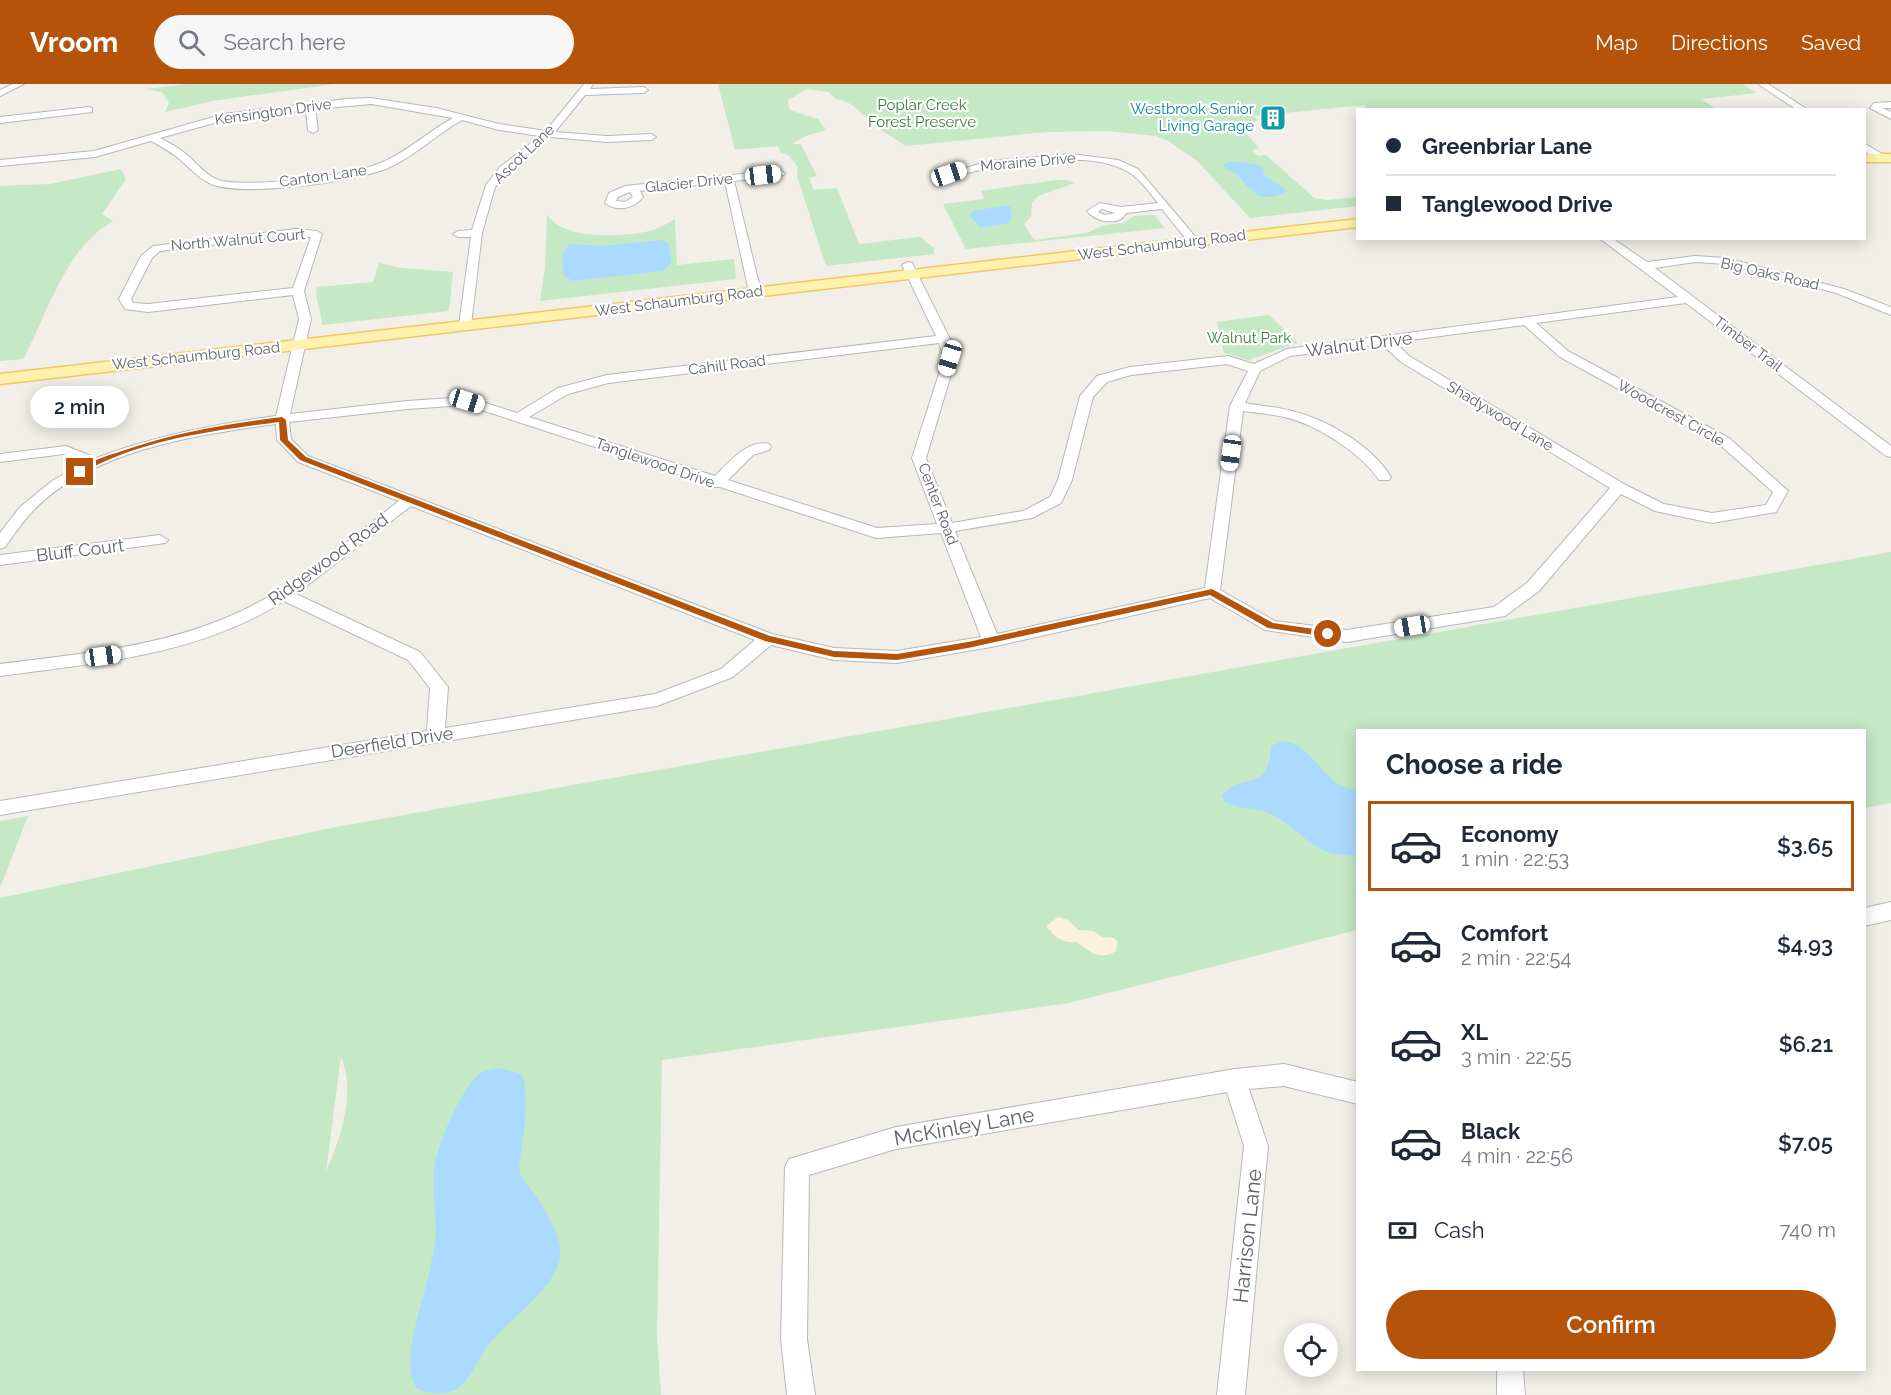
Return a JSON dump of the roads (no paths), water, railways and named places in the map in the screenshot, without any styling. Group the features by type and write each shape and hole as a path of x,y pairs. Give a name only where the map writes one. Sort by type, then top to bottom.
{"main road":[{"path":"1866,158 1889,160"},
{"path":"1866,165 1889,160"},
{"name":"West Schaumburg Road","path":"1190,238 1356,214"},
{"name":"West Schaumburg Road","path":"0,369 301,339 1190,238 1356,223"},
{"name":"West Schaumburg Road","path":"0,379 301,339"}],"street":[{"path":"0,93 20,84"},
{"path":"1762,84 1801,108"},
{"path":"586,88 644,90"},
{"name":"Ascot Lane","path":"466,320 477,233 490,187 504,169 548,134 586,88"},
{"name":"Kensington Drive","path":"0,163 95,154 224,117 371,101 450,113 460,118 499,127 548,134 607,140 651,137"},
{"path":"1891,105 1876,105 1875,108 1891,116"},
{"path":"310,106 313,130"},
{"path":"0,120 89,110"},
{"name":"Canton Lane","path":"151,137 182,156 199,174 209,178 228,183 275,183 346,175 384,166 440,128 460,118"},
{"path":"1866,147 1889,160"},
{"name":"Moraine Drive","path":"949,174 976,166 1064,157 1110,158 1132,170 1190,238"},
{"name":"Glacier Drive","path":"634,189 780,173"},
{"path":"193,186 209,178"},
{"path":"729,179 754,287"},
{"path":"1120,210 1164,206"},
{"name":"North Walnut Court","path":"296,232 317,234 298,291 148,308 129,306 125,298 147,256 157,248 296,232"},
{"path":"458,234 477,233"},
{"name":"Timber Trail","path":"1607,240 1645,266 1891,453"},
{"name":"Big Oaks Road","path":"1645,266 1695,259 1726,261 1840,291 1891,311"},
{"name":"Center Road","path":"910,270 944,339 950,358 919,458 991,641"},
{"path":"298,291 305,319 282,420 284,440 303,459 768,639 834,654 897,657 991,641 1212,592 1271,626 1347,636 1499,612 1533,587 1619,487"},
{"name":"Walnut Drive","path":"1255,369 1287,353 1689,299"},
{"name":"Woodcrest Circle","path":"1528,321 1564,354 1724,441 1781,491 1771,509 1712,518 1660,508 1619,487"},
{"name":"Cahill Road","path":"519,417 563,392 607,379 944,339"},
{"name":"Shadywood Lane","path":"1385,340 1405,359 1619,487"},
{"name":"Tanglewood Drive","path":"0,544 12,521 48,490 96,463 161,440 205,429 423,402 467,401 716,484 876,533 947,528 1027,515 1056,500 1065,480 1088,396 1102,379 1130,371 1228,360 1255,369"},
{"path":"1212,592 1238,406 1255,369"},
{"path":"1238,406 1289,414 1323,427 1375,463 1384,477"},
{"path":"716,484 748,452 764,447"},
{"path":"0,458 66,450 96,463"},
{"name":"Ridgewood Road","path":"0,670 145,650 219,628 284,595 411,500"},
{"name":"Bluff Court","path":"0,560 160,540"},
{"path":"284,595 414,656 439,687 436,734"},
{"name":"Deerfield Drive","path":"0,807 436,734 657,700 727,673 768,639"},
{"path":"1866,917 1891,911"},
{"name":"McKinley Lane","path":"801,1395 794,1339 797,1167 896,1137 1236,1080 1284,1074 1356,1093"},
{"name":"Harrison Lane","path":"1231,1395 1256,1146 1236,1080"},
{"path":"1510,1371 1511,1395"}],"water":[{"path":"1231,161 1254,164 1263,168 1264,175 1285,189 1284,193 1268,197 1257,195 1236,174 1223,165"},
{"path":"1010,206 1012,216 1009,223 981,228 970,216 973,211"},
{"path":"662,240 668,243 672,262 663,271 574,281 565,277 563,273 563,255 570,244 602,246"},
{"path":"1283,741 1292,743 1312,757 1335,782 1356,792 1356,855 1341,855 1319,848 1271,814 1225,802 1222,796 1229,789 1259,777 1265,771 1271,746"},
{"path":"498,1068 522,1074 526,1110 519,1163 520,1173 553,1224 559,1241 560,1257 556,1269 540,1293 495,1337 462,1384 448,1392 426,1392 417,1388 412,1377 410,1363 415,1328 436,1237 433,1182 437,1156 450,1120 468,1086 479,1074"}],"place":[{"name":"Westbrook Senior Living Garage","path":"1273,118"}],"park label":[{"name":"Poplar Creek Forest Preserve","path":"922,114"},
{"name":"Walnut Park","path":"1249,338"}]}
